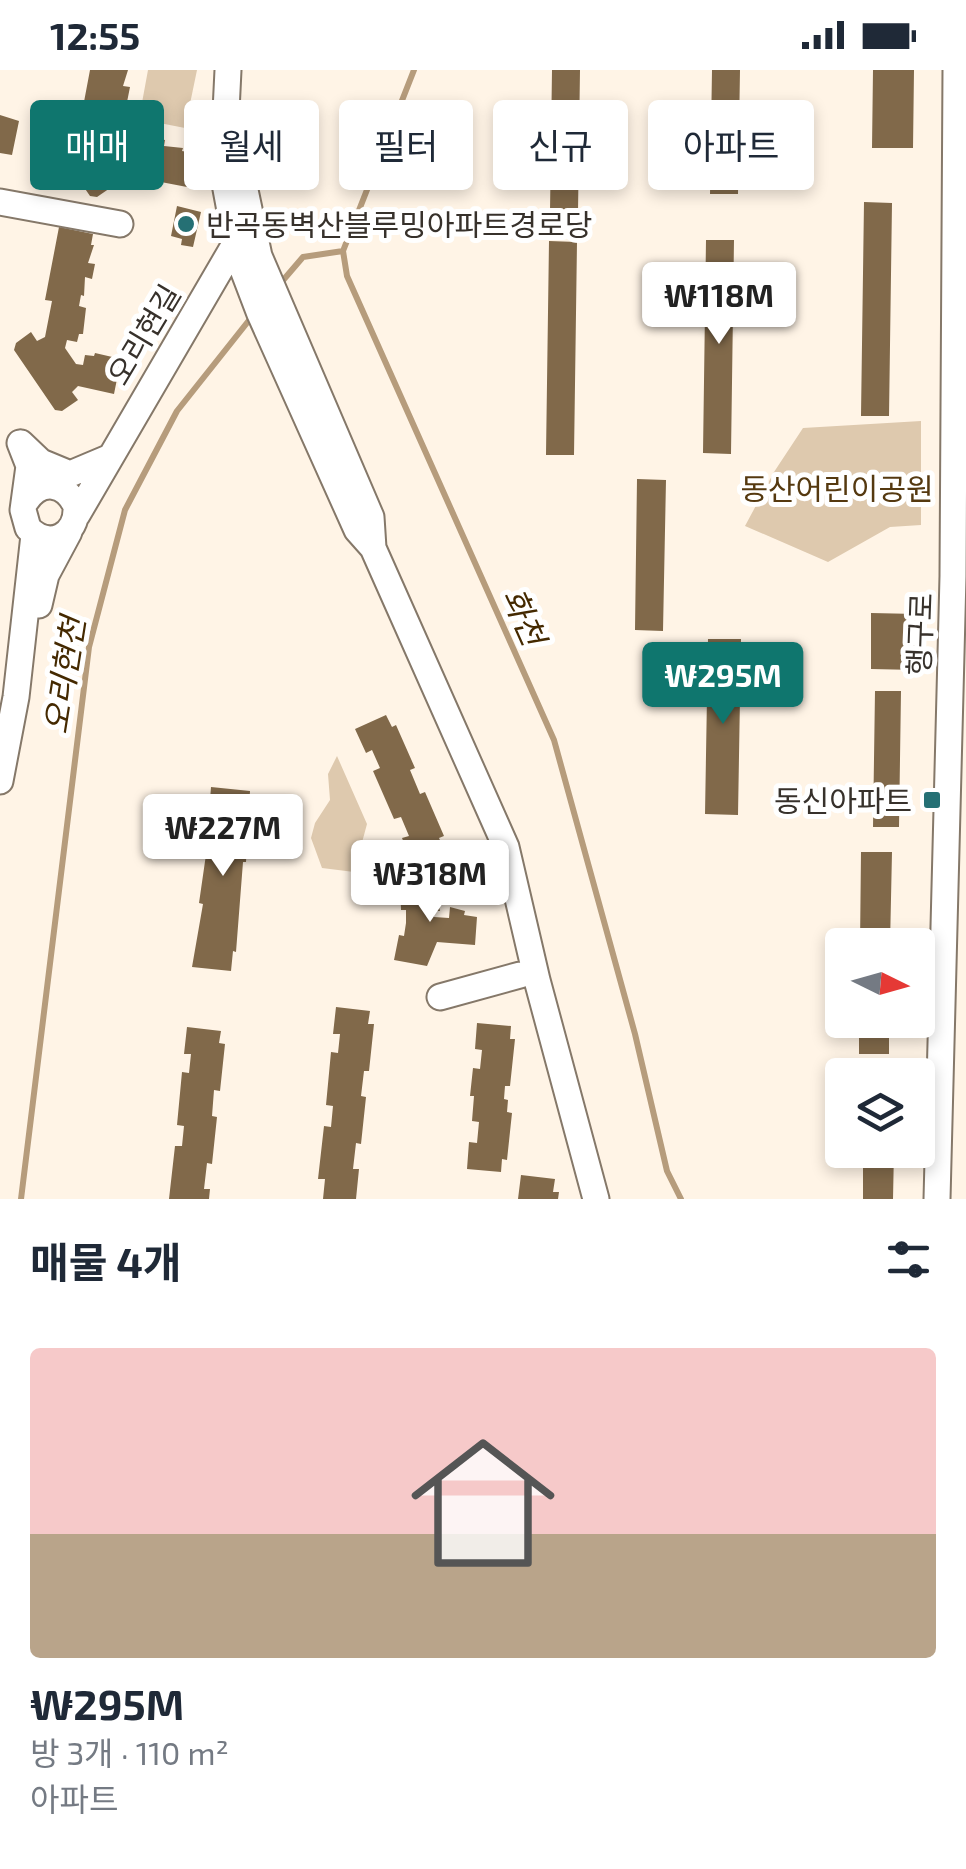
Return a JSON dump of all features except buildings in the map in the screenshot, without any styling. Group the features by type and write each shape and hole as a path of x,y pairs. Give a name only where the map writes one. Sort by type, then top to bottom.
{"street":[{"path":"228,70 223,173 242,244 267,274 306,390 372,517 374,548 506,847 596,1199"},
{"path":"242,244 240,144 244,70"},
{"name":"행구로","path":"938,1199 960,542 961,108 956,70"},
{"path":"0,202 120,224"},
{"name":"오리현길","path":"16,697 46,575 108,458 242,244"},
{"path":"10,441 64,480 72,497 73,524 52,540 34,535"},
{"path":"0,781 16,697 34,535 24,520 29,466 10,441"},
{"path":"26,501 39,488 108,458"},
{"path":"440,996 520,975"},
{"path":"940,1052 966,1036"}],"green space":[{"path":"148,70 197,70 191,100 184,100 184,128 164,124 164,100 142,100"},
{"name":"동산어린이공원","path":"921,421 921,525 890,527 828,562 745,526 803,428"},
{"path":"337,756 367,824 354,872 322,868 311,838 315,823 330,800 328,774"}],"waterway":[{"name":"화천","path":"414,70 343,251 347,276 554,740 635,1034 667,1171 681,1199"},
{"name":"오리현천","path":"279,285 303,257 343,251"},
{"name":"오리현천","path":"21,1199 89,647 125,510 177,411 254,314"}],"place":[{"name":"반곡동벽산블루밍아파트경로당","path":"186,224"},
{"name":"동신아파트","path":"932,800"}]}
